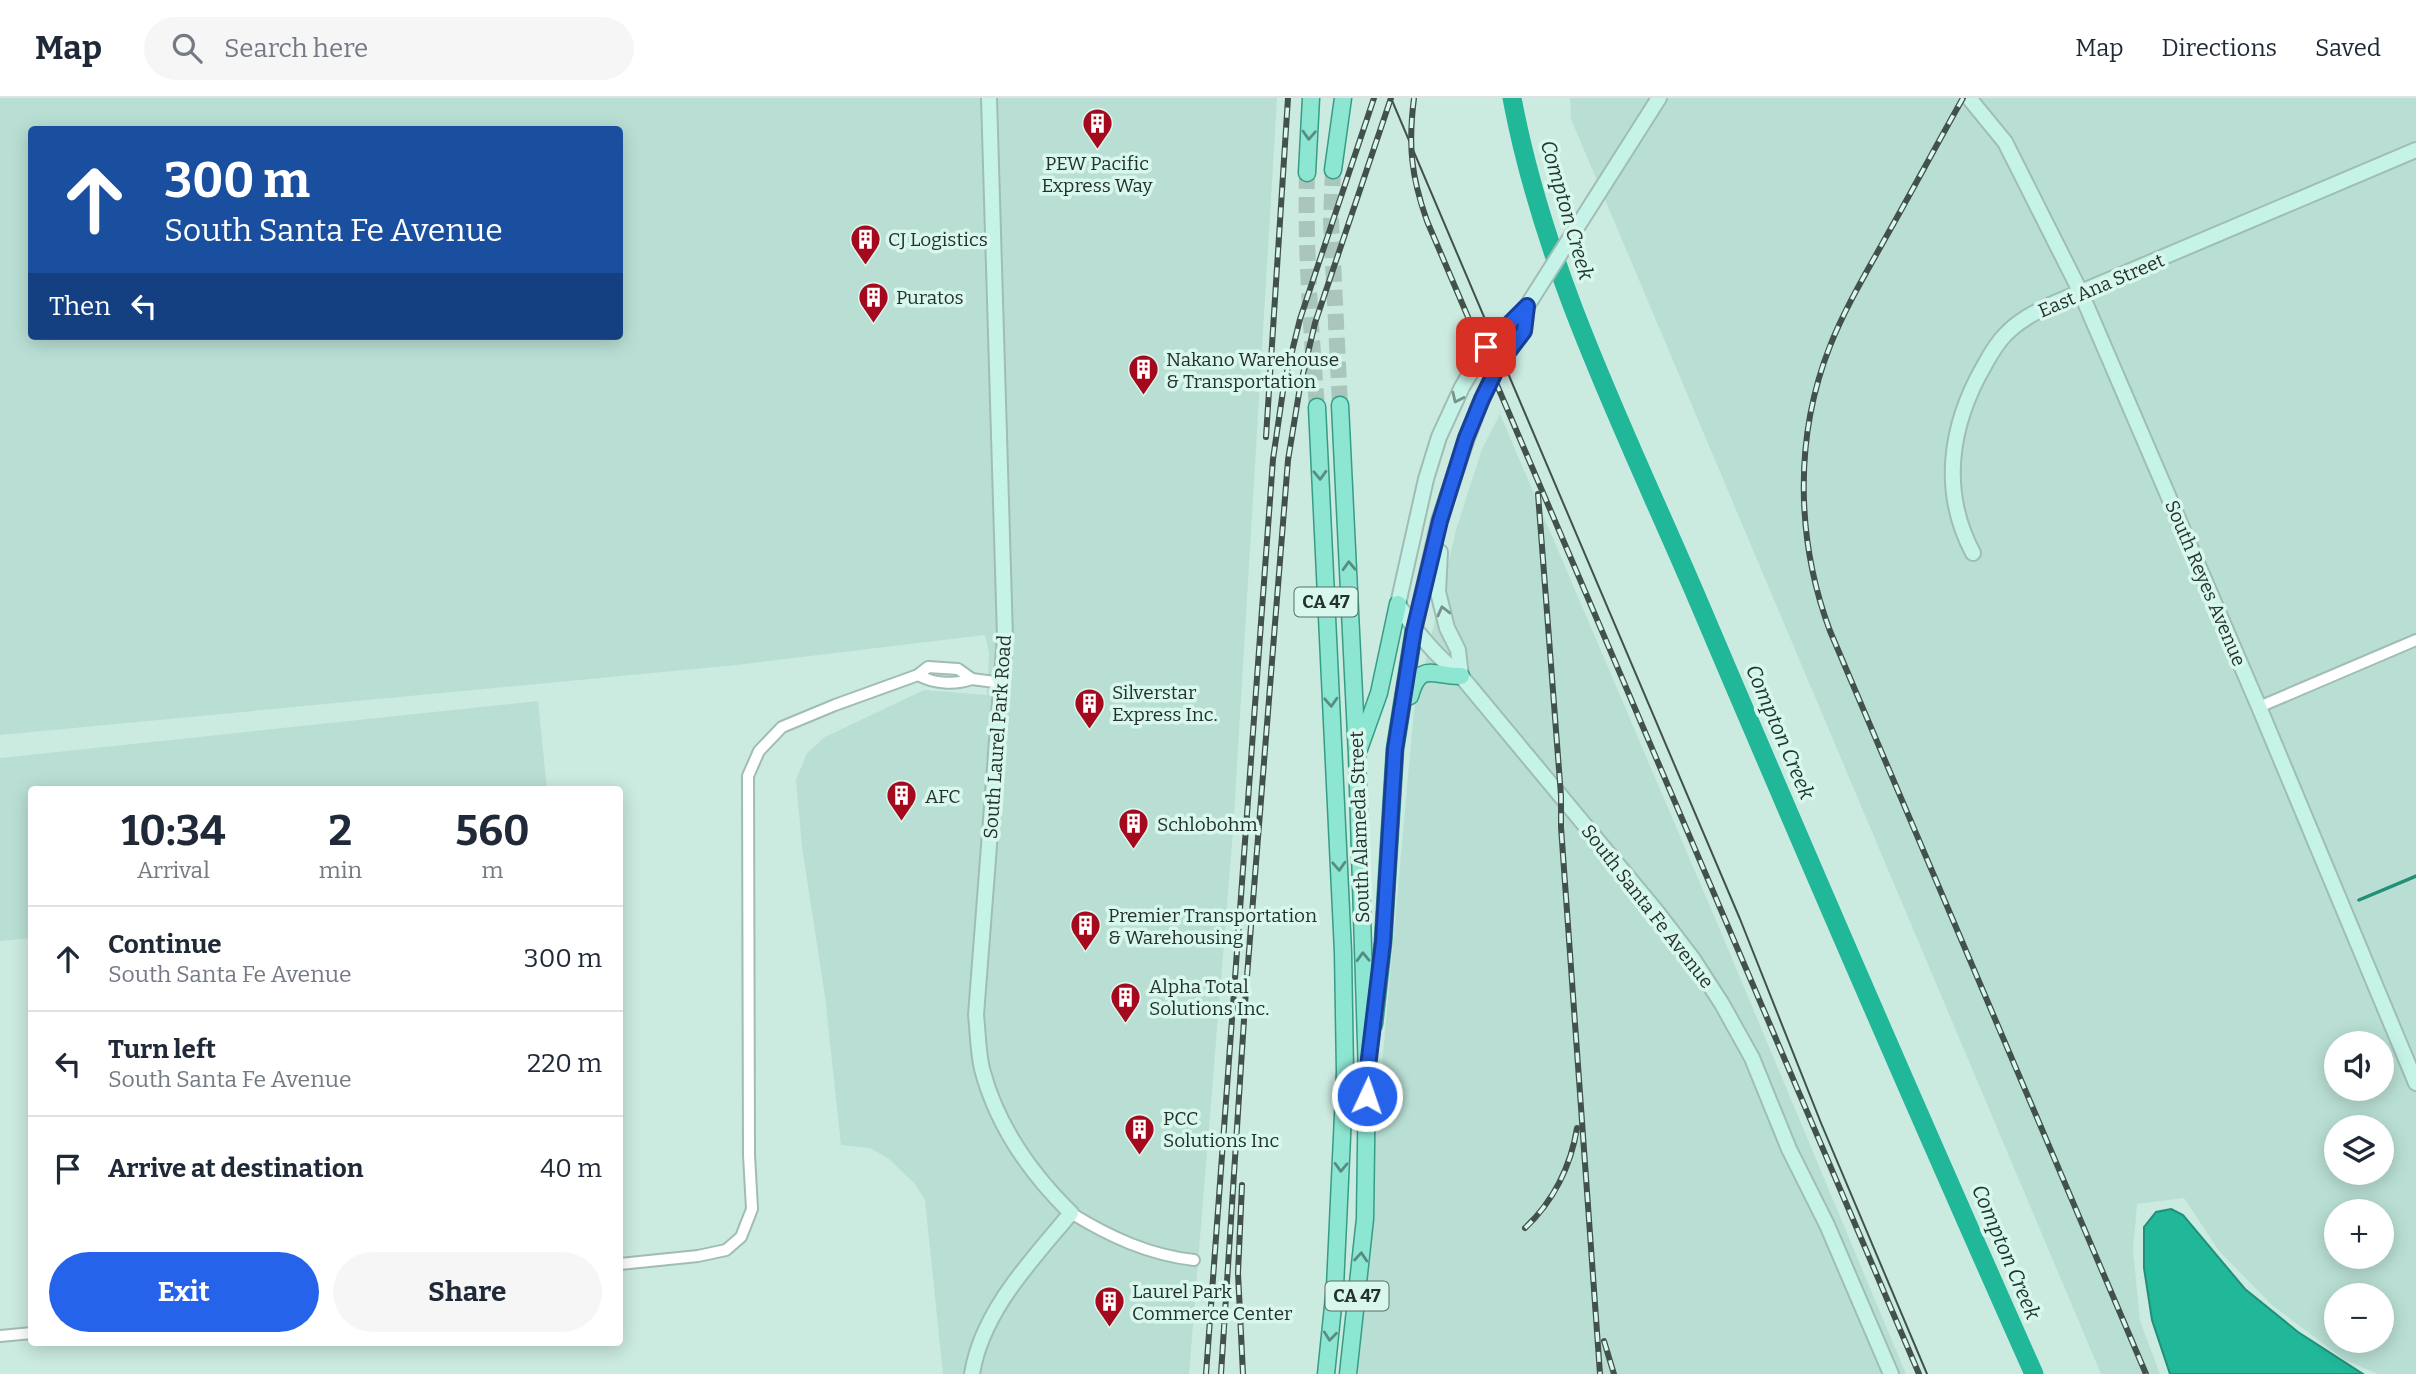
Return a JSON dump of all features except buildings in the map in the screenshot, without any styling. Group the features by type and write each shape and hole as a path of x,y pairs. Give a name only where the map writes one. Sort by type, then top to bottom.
{"main road":[{"path":"1307,173 1311,98"},
{"path":"1333,170 1343,98"},
{"name":"South Alameda Street","path":"1340,405 1357,756 1367,1075 1365,1219 1348,1374"},
{"name":"South Alameda Street","path":"1317,407 1343,952 1345,1072 1336,1273 1326,1374"},
{"path":"1335,798 1357,756 1379,693 1398,604"},
{"path":"1367,1075 1383,942 1395,749 1414,630"},
{"path":"1395,749 1416,679 1429,671 1445,677 1461,676"}],"street":[{"name":"South Laurel Park Road","path":"989,98 1005,637 976,1015 981,1066 996,1111 1020,1157 1071,1213 1113,1238 1153,1252 1194,1260"},
{"path":"1398,604 1426,479 1442,430 1462,387 1486,347 1527,306 1659,98"},
{"name":"South Reyes Avenue","path":"1969,98 2005,142 2081,293 2259,707 2416,1083"},
{"name":"East Ana Street","path":"1973,552 1955,510 1953,482 1958,429 1973,385 1995,346 2015,325 2050,305 2416,150"},
{"path":"1414,630 1440,521 1466,438 1499,364 1524,331 1527,306"},
{"path":"1442,430 1466,438"},
{"path":"1440,521 1438,592 1447,628 1458,650 1461,676"},
{"name":"South Santa Fe Avenue","path":"1398,604 1414,630 1440,659 1461,676 1657,912 1693,959 1722,1004 1752,1058 1789,1149 1828,1225 1891,1374"},
{"path":"2259,707 2416,640"},
{"path":"623,1264 698,1256 726,1250 741,1237 752,1209 749,1155 748,776 759,751 782,727 918,675 927,680 950,683 972,679 1002,684"},
{"path":"972,1374 982,1338 995,1314 1017,1280 1071,1213"},
{"path":"0,1336 28,1333"}],"shaded area":[{"path":"0,98 1277,98 1233,832 1189,1374 943,1374 925,1200 915,1184 888,1158 870,1148 841,1145 825,996 802,847 796,780 807,753 825,737 924,690 987,695 989,653 985,635 736,665 0,735"},
{"path":"1570,98 2416,98 2416,1374 2378,1374 2345,1360 2336,1353 2394,1353 2394,1283 2324,1283 2324,1344 2272,1305 2219,1251 2184,1198 2137,1204 2133,1250 2140,1321 2160,1374 2101,1374 1571,119"},
{"path":"1500,414 1906,1374 1354,1374 1414,710 1456,530 1482,449"},
{"path":"538,701 547,786 28,786 28,938 0,941 0,758"},
{"path":"2171,1209 2183,1215 2245,1289 2298,1332 2324,1349 2324,1353 2330,1353 2363,1374 2170,1374 2152,1320 2144,1268 2144,1227 2156,1212"}],"waterway":[{"name":"Compton Creek","path":"1512,98 1545,227 1591,353 2034,1374"},
{"path":"2359,900 2416,876"}],"tunnel":[{"path":"1333,170 1331,221 1340,405"},
{"path":"1307,173 1308,261 1317,407"}],"tram line":[{"path":"1391,98 1740,919 1821,1123 1927,1374"}],"railway":[{"path":"1266,437 1288,98"},
{"path":"1206,1374 1273,459 1284,384 1300,319 1374,98"},
{"path":"1221,1374 1246,989 1288,460 1300,387 1315,323 1391,98"},
{"path":"1414,98 1412,160 1427,221 1919,1374"},
{"path":"1963,98 1849,304 1818,381 1805,452 1804,489 1811,561 1830,631 2146,1374"},
{"path":"1538,494 1600,1374"},
{"path":"1525,1228 1544,1207 1559,1182 1570,1156 1577,1128"},
{"path":"1242,1185 1238,1273 1243,1374"},
{"path":"1604,1341 1614,1374"}],"place":[{"name":"PEW Pacific Express Way","path":"1097,151"},
{"name":"CJ Logistics","path":"865,266"},
{"name":"Puratos","path":"873,324"},
{"name":"Nakano Warehouse & Transportation","path":"1143,397"},
{"name":"Silverstar Express Inc.","path":"1089,730"},
{"name":"AFC","path":"902,823"},
{"name":"Schlobohm","path":"1134,851"},
{"name":"Premier Transportation & Warehousing","path":"1085,953"},
{"name":"Alpha Total Solutions Inc.","path":"1126,1024"},
{"name":"PCC Solutions Inc","path":"1140,1156"},
{"name":"Laurel Park Commerce Center","path":"1109,1329"}],"route":[{"path":"1367,1096 1367,1075 1383,942 1395,749 1414,630 1440,521 1466,438 1499,364 1524,331 1527,306 1486,347"}]}
